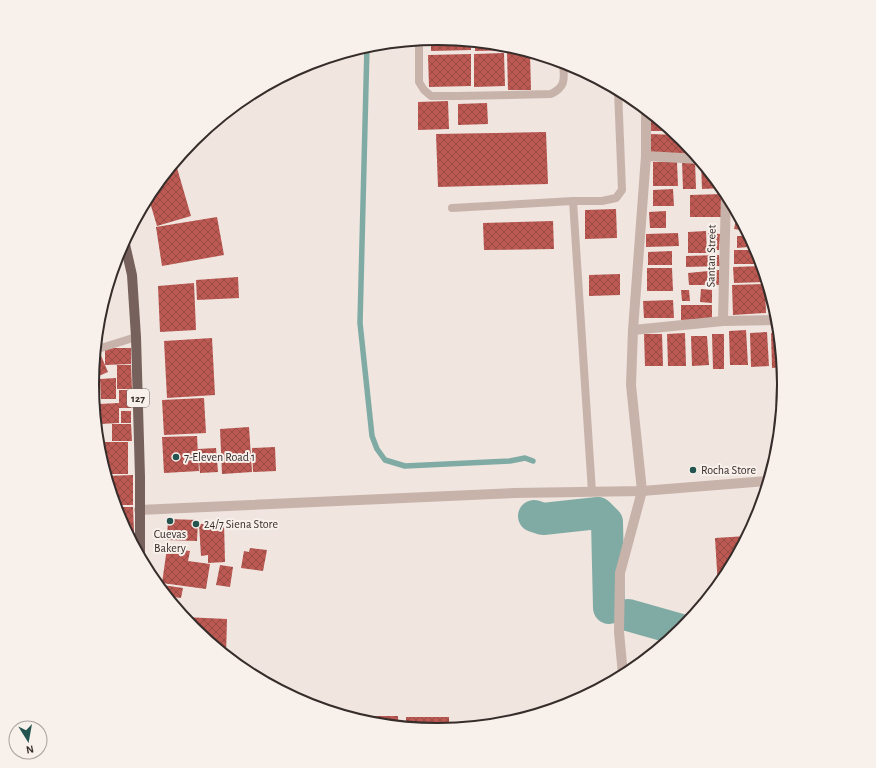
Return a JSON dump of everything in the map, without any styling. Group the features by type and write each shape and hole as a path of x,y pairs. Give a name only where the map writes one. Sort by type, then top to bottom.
{"main road":[{"name":"127","path":"126,251 132,276 136,336 140,477 140,545"}],"street":[{"path":"622,668 619,632 620,573 642,491 631,385 633,330 646,156 646,117"},
{"path":"646,156 692,159"},
{"name":"Santan Street","path":"723,321 726,205"},
{"path":"633,330 723,321 770,320"},
{"path":"139,510 506,493 642,491 762,481"}],"lane":[{"path":"419,46 419,82 424,90 431,96 551,94 560,90 564,82 564,69"},
{"path":"452,208 573,201 602,201 616,198 622,190 618,97"},
{"path":"573,201 592,492"},
{"path":"101,348 136,336"}],"building":[{"path":"431,45 471,47 471,50 431,51"},
{"path":"475,47 496,51 475,51"},
{"path":"504,53 505,86 474,87 474,54"},
{"path":"507,53 530,58 531,90 508,90"},
{"path":"471,54 471,86 429,87 428,55"},
{"path":"448,101 449,129 418,130 418,102"},
{"path":"487,103 488,124 458,125 458,104"},
{"path":"651,120 664,131 651,131"},
{"path":"546,132 548,184 438,187 436,134"},
{"path":"651,134 668,135 686,153 686,155 651,154"},
{"path":"653,162 677,162 678,186 653,186"},
{"path":"682,162 695,162 696,189 683,189"},
{"path":"177,168 191,216 157,226 150,204"},
{"path":"701,171 715,188 702,189"},
{"path":"673,189 674,206 653,206 653,190"},
{"path":"719,194 722,199 722,217 690,217 690,195"},
{"path":"616,209 617,238 585,239 585,210"},
{"path":"666,211 666,228 650,228 649,212"},
{"path":"217,217 224,255 162,266 156,227"},
{"path":"553,221 554,249 484,250 483,223"},
{"path":"736,222 740,230 734,229"},
{"path":"706,231 707,253 688,253 688,232"},
{"path":"678,233 679,246 646,247 646,234"},
{"path":"708,233 720,234 719,250 708,250"},
{"path":"737,236 743,236 748,247 737,248"},
{"path":"734,250 749,250 755,264 734,264"},
{"path":"672,251 672,265 648,265 648,252"},
{"path":"719,255 720,266 686,267 686,256"},
{"path":"756,266 761,282 734,283 733,267"},
{"path":"647,268 672,268 673,291 647,291"},
{"path":"719,270 721,285 689,285 688,273"},
{"path":"620,274 620,295 589,296 589,275"},
{"path":"238,277 239,298 197,300 196,280"},
{"path":"194,283 196,330 160,332 158,286"},
{"path":"762,284 765,298 766,313 733,315 732,285"},
{"path":"701,289 712,290 712,303 700,302"},
{"path":"681,290 689,290 690,301 682,301"},
{"path":"673,300 674,318 644,318 643,301"},
{"path":"681,305 712,305 712,319 681,320"},
{"path":"746,330 748,365 730,365 729,331"},
{"path":"767,332 769,366 751,367 750,333"},
{"path":"685,333 686,366 668,366 667,334"},
{"path":"771,333 773,333 774,340 776,368 772,368"},
{"path":"644,334 662,334 663,366 645,366"},
{"path":"712,334 724,334 724,369 713,369"},
{"path":"691,336 707,336 709,365 692,366"},
{"path":"212,338 215,395 167,398 164,341"},
{"path":"105,348 131,348 131,364 105,365"},
{"path":"101,355 108,372 99,376"},
{"path":"117,365 131,365 132,389 117,389"},
{"path":"116,378 116,399 101,399 100,379"},
{"path":"119,390 131,390 131,408 119,408 119,423 102,424 100,404 119,403"},
{"path":"204,398 206,433 164,435 162,400"},
{"path":"121,411 131,411 131,423 121,423"},
{"path":"112,424 131,424 132,441 112,441"},
{"path":"249,427 252,472 222,474 220,429"},
{"path":"197,436 199,471 164,473 162,437"},
{"path":"105,442 128,442 128,474 112,474"},
{"path":"275,447 276,471 253,472 252,448"},
{"path":"216,448 218,472 200,473 198,449"},
{"path":"133,475 133,505 122,505 112,476"},
{"path":"122,507 133,507 134,531 133,531"},
{"path":"168,519 198,520 197,541 167,540"},
{"path":"224,523 225,562 208,563 208,555 201,556 199,524"},
{"path":"741,536 732,554 717,576 715,538"},
{"path":"167,548 190,551 188,561 210,564 206,589 164,583 162,581"},
{"path":"250,548 267,550 263,571 241,568 244,551 249,552"},
{"path":"220,565 233,567 230,587 216,585"},
{"path":"166,586 183,588 181,598 174,597"},
{"path":"192,617 227,619 226,648"},
{"path":"372,716 398,716 398,720"},
{"path":"406,717 449,717 449,722 406,721"}],"waterway":[{"path":"367,53 360,323 372,436 377,449 385,460 405,466 510,461 525,458 533,461"},
{"path":"534,516 543,519 598,513 607,522 609,608"},
{"path":"628,615 674,628"}],"place":[{"name":"7-Eleven Road 1","path":"176,457"},
{"name":"Rocha Store","path":"693,470"},
{"name":"Cuevas Bakery","path":"170,521"},
{"name":"24/7 Siena Store","path":"196,524"}]}
